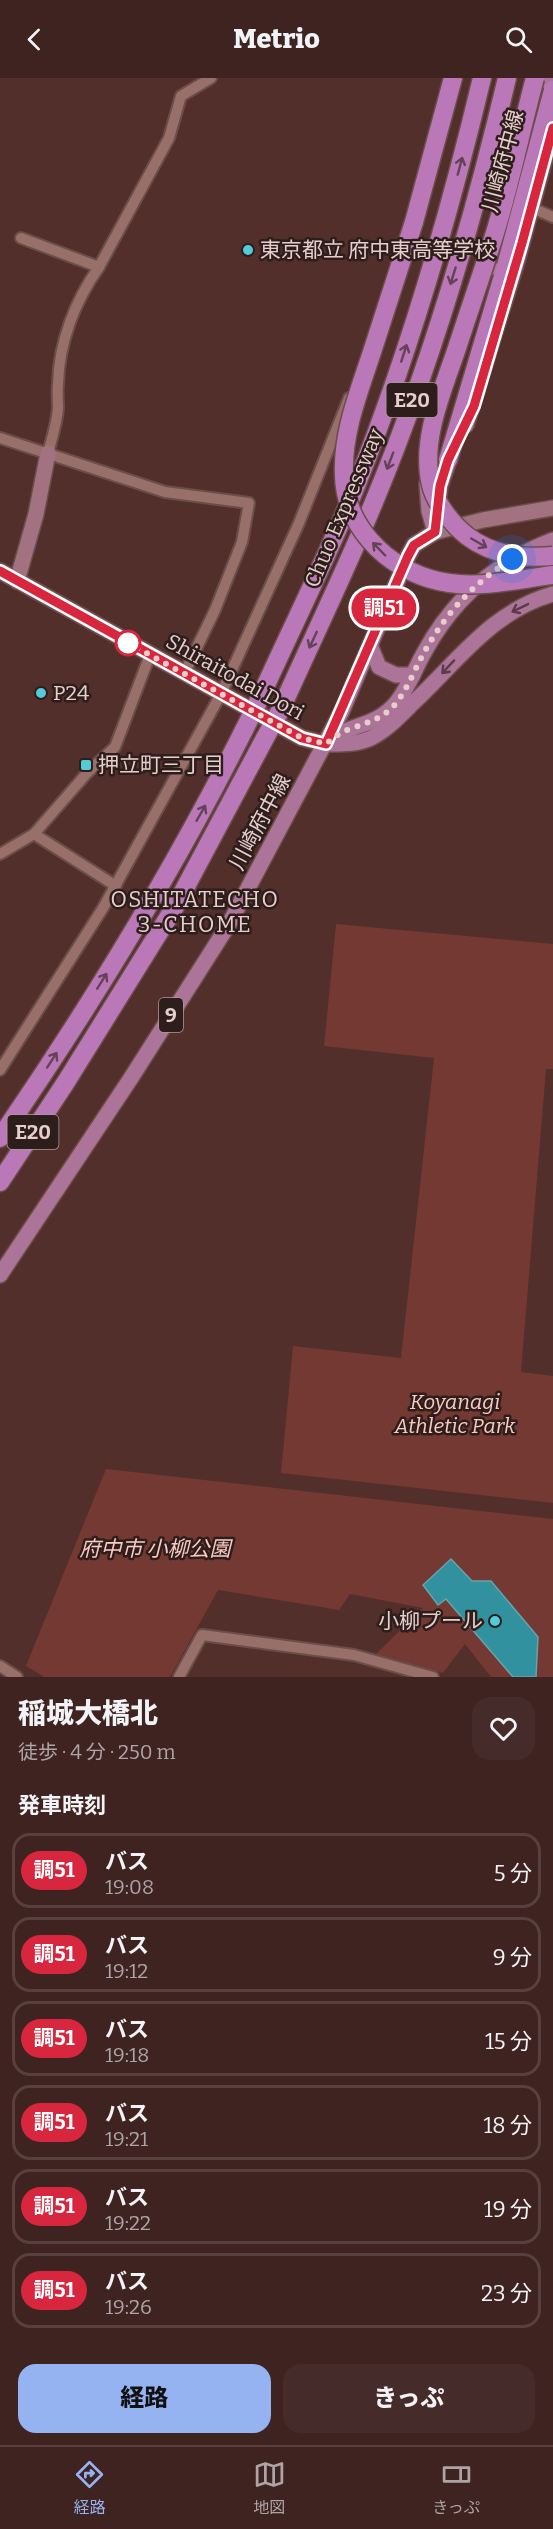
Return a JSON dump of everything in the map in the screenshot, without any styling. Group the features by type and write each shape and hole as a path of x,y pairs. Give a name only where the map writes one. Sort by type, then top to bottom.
{"highway":[{"path":"453,78 414,222 348,431 344,477 354,515 380,552 398,565 429,579 451,583 476,584 553,575"},
{"name":"Chuo Expressway","path":"0,1138 71,1031 152,899 212,794 260,698 356,486 397,376 428,279 482,78"},
{"name":"Chuo Expressway","path":"0,1182 101,1027 176,904 281,709 374,501 419,383 473,211 507,78"},
{"path":"535,78 495,232 433,421 429,470 431,486 446,513 458,529 470,538 498,553 530,557 550,546"},
{"path":"448,460 506,266 553,90"}],"main road":[{"name":"川崎府中線","path":"435,532 429,512 427,484 440,423 506,230 547,78"},
{"path":"537,117 553,120"},
{"name":"川崎府中線","path":"435,532 440,486 448,460 474,406 553,128"},
{"name":"川崎府中線","path":"1,1270 131,1078 229,924 326,744 408,556 414,545 435,532"},
{"name":"9","path":"326,744 343,731 373,721 397,702 440,627 463,597 497,568 550,546"},
{"path":"326,744 356,743 370,738 387,727 490,626 514,610 553,594"},
{"path":"370,645 379,667 396,675 413,675"}],"street":[{"path":"17,581 36,514 58,409 57,382 71,318 85,286 99,267 169,138 181,96 211,78"},
{"path":"0,1070 116,886 221,694 299,523 359,371 410,214 446,78"},
{"path":"532,208 553,217"},
{"path":"21,238 99,267"},
{"path":"0,438 165,492 249,503 242,542 215,610 184,674"},
{"path":"435,532 483,520 553,508"},
{"name":"Shiraitodai Dori","path":"0,571 302,738 326,744"},
{"path":"0,854 34,834 87,774 115,747 150,655"},
{"path":"34,834 116,886"},
{"path":"179,1677 202,1635 354,1655 433,1677"},
{"path":"2,1671 17,1677"}],"green space":[{"name":"Koyanagi Athletic Park","path":"336,924 553,944 553,1069 546,1069 521,1372 553,1376 553,1503 281,1473 293,1346 401,1358 434,1058 324,1046"},
{"name":"府中市 小柳公園","path":"106,1469 553,1519 553,1677 491,1677 465,1644 443,1673 376,1654 423,1608 350,1594 339,1610 218,1590 170,1677 44,1677 26,1666"}],"water":[{"name":"小柳プール","path":"451,1559 472,1581 491,1581 538,1637 536,1677 513,1677 446,1599 438,1605 423,1585"}],"bus line":[{"name":"調51","path":"0,571 302,738 326,744 408,556 414,545 435,532 440,486 448,460 474,406 553,128"}],"place":[{"name":"東京都立 府中東高等学校","path":"248,250"},
{"name":"P24","path":"41,693"},
{"name":"押立町三丁目","path":"86,765"},
{"name":"小柳プール","path":"495,1621"}],"district":[{"name":"OSHITATECHO 3-CHOME","path":"195,912"}],"route":[{"path":"128,643 302,738 326,744 343,731 373,721 387,712 397,702 425,650 463,597 497,568 512,559"}]}
